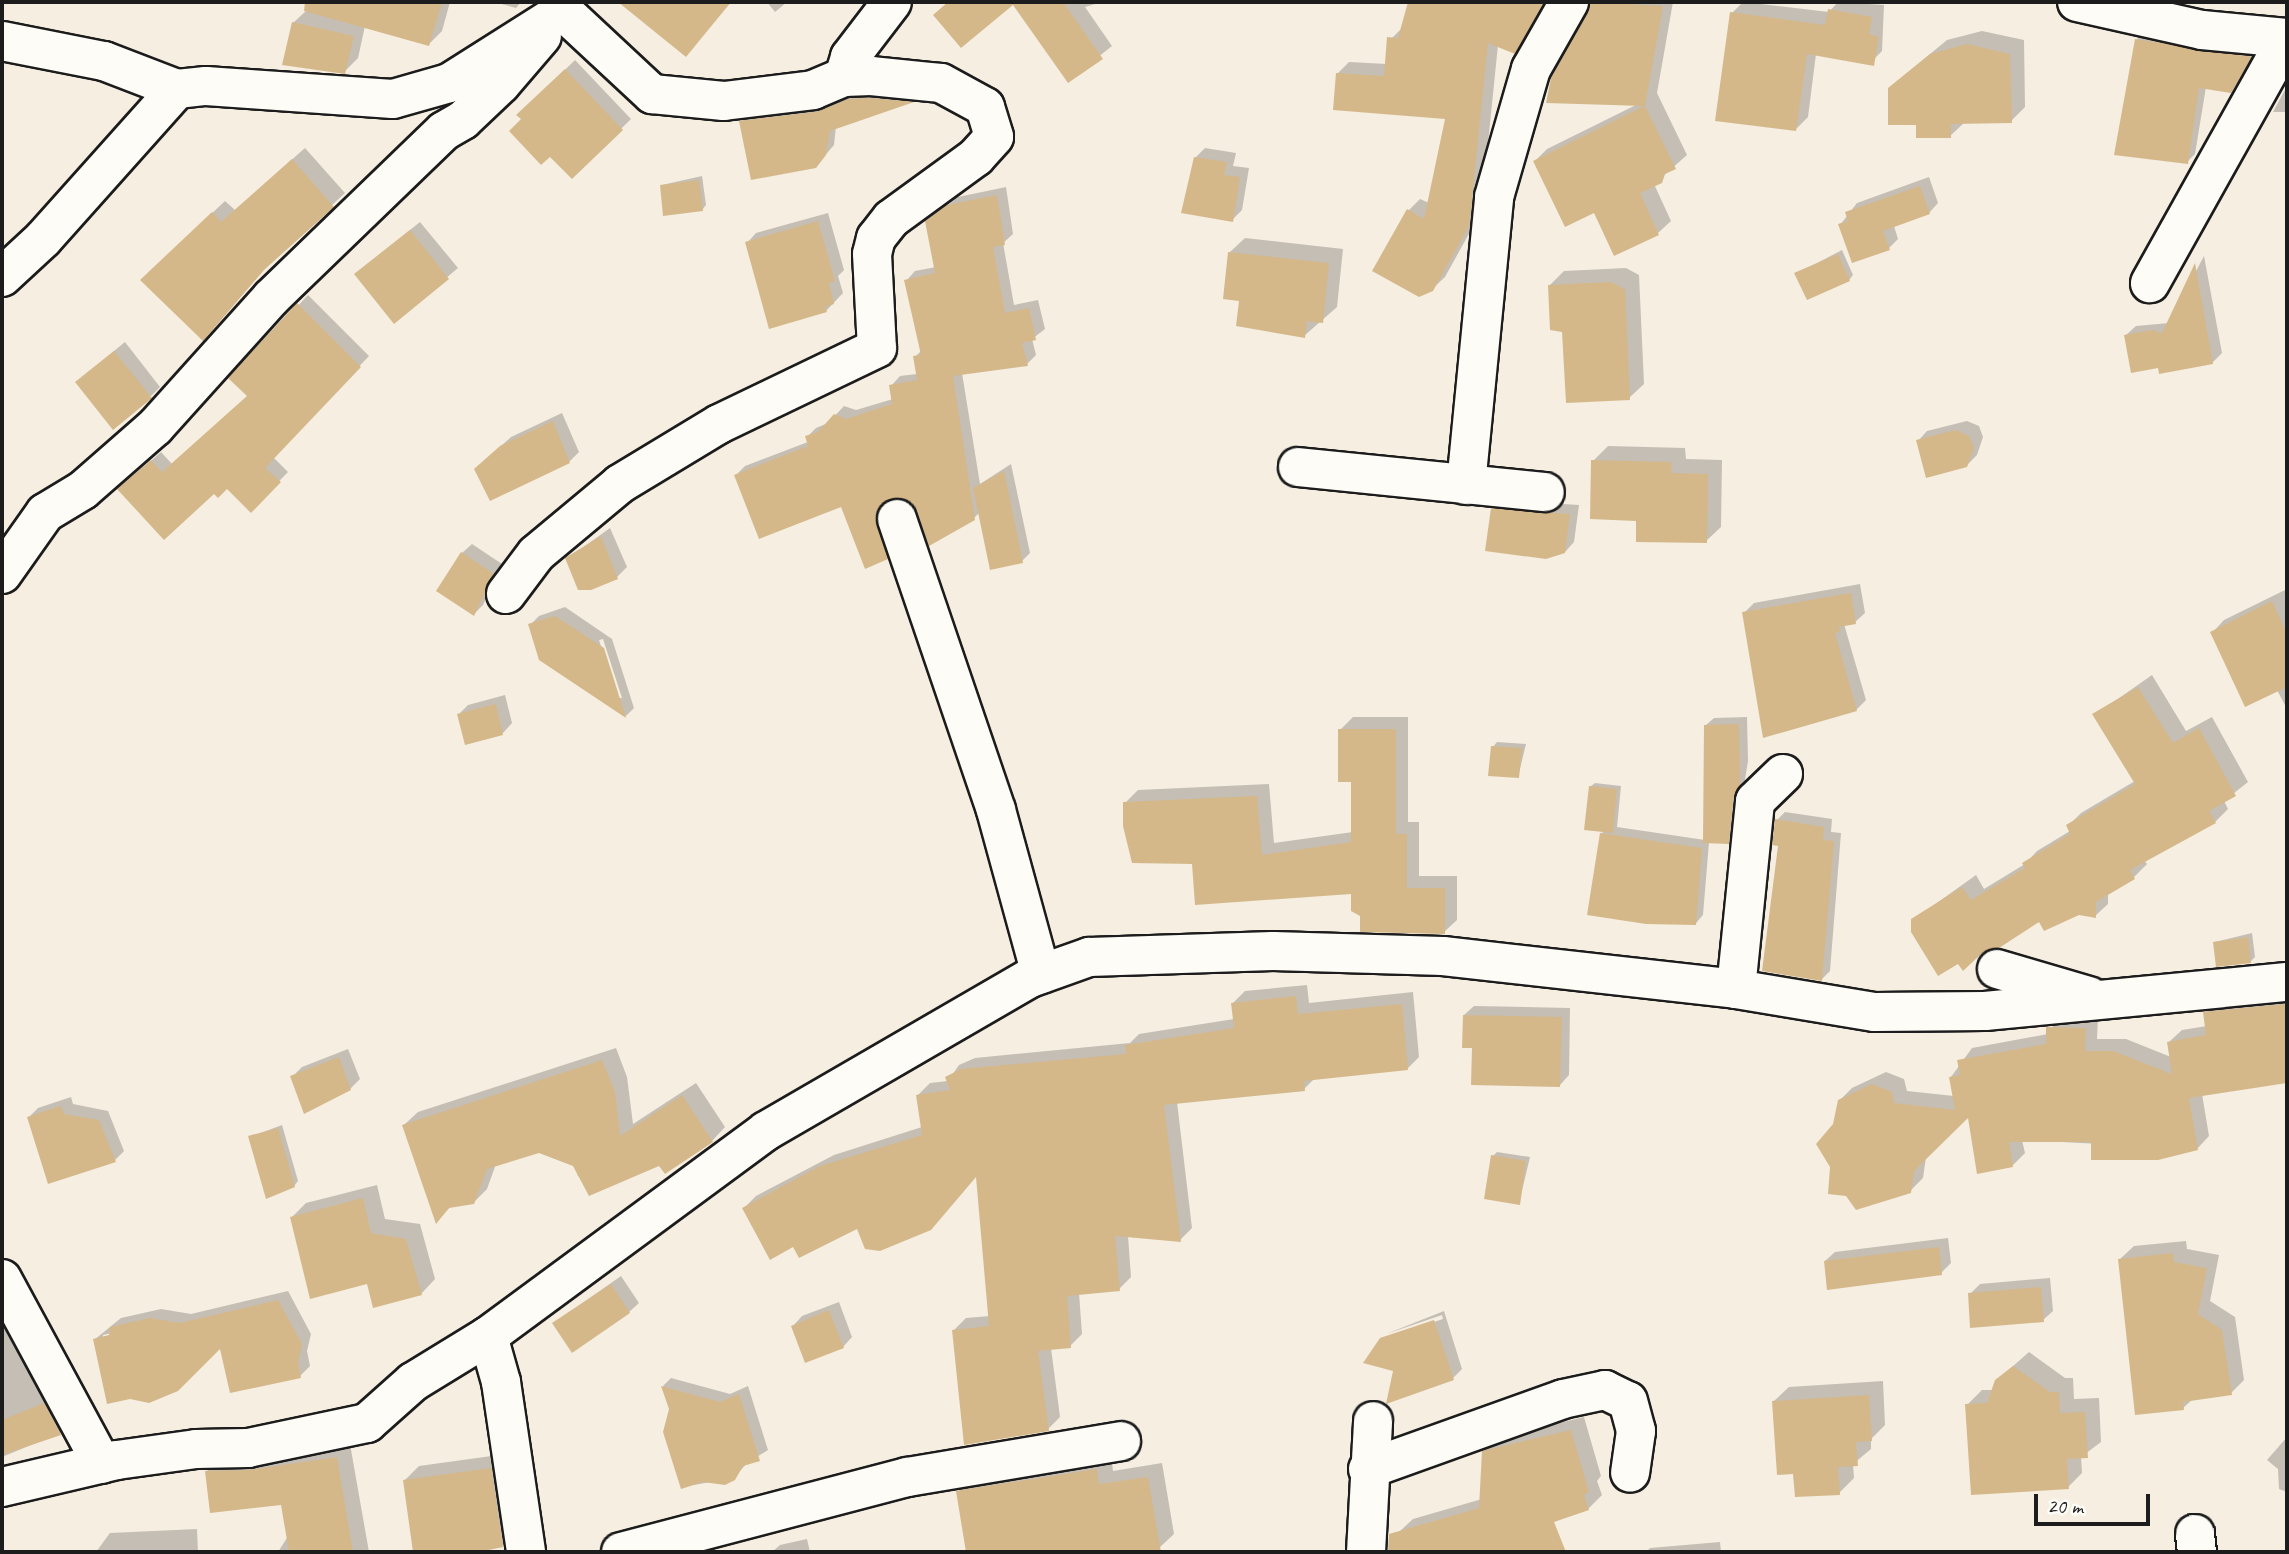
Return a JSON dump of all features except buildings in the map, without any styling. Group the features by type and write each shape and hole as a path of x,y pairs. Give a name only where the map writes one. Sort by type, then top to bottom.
{"street":[{"path":"844,78 850,57 892,2"},
{"path":"1466,485 1494,197 1531,69 1569,2"},
{"path":"2077,2 2203,30 2287,38 2150,283"},
{"path":"506,594 536,554 620,484 719,424 877,348 872,254 877,238 891,219 976,157 993,137 993,121 985,107 967,94 941,83 844,78 813,90 724,101 652,94 567,6"},
{"path":"2,41 104,61 177,89 206,86 393,99 449,83 567,6"},
{"path":"2,573 45,513 83,490 155,427 271,298 443,131 463,120 501,85 567,6"},
{"path":"2,277 43,239 177,89"},
{"path":"1297,467 1545,492"},
{"path":"897,519 996,810 1041,974"},
{"path":"1736,989 1755,801 1783,774"},
{"path":"2,1487 102,1464 196,1449 248,1447 367,1423 413,1382 488,1336 766,1131 1041,974 1089,957 1273,951 1443,956 1736,989 1874,1012 1985,1012 2287,982"},
{"path":"1997,969 2067,987 2097,1000"},
{"path":"2,1279 102,1464"},
{"path":"488,1336 501,1382 526,1552"},
{"path":"1368,1469 1563,1399 1605,1390 1628,1401 1636,1431 1630,1472"},
{"path":"1366,1552 1368,1469 1373,1420"},
{"path":"621,1552 907,1477 1121,1441"}]}
